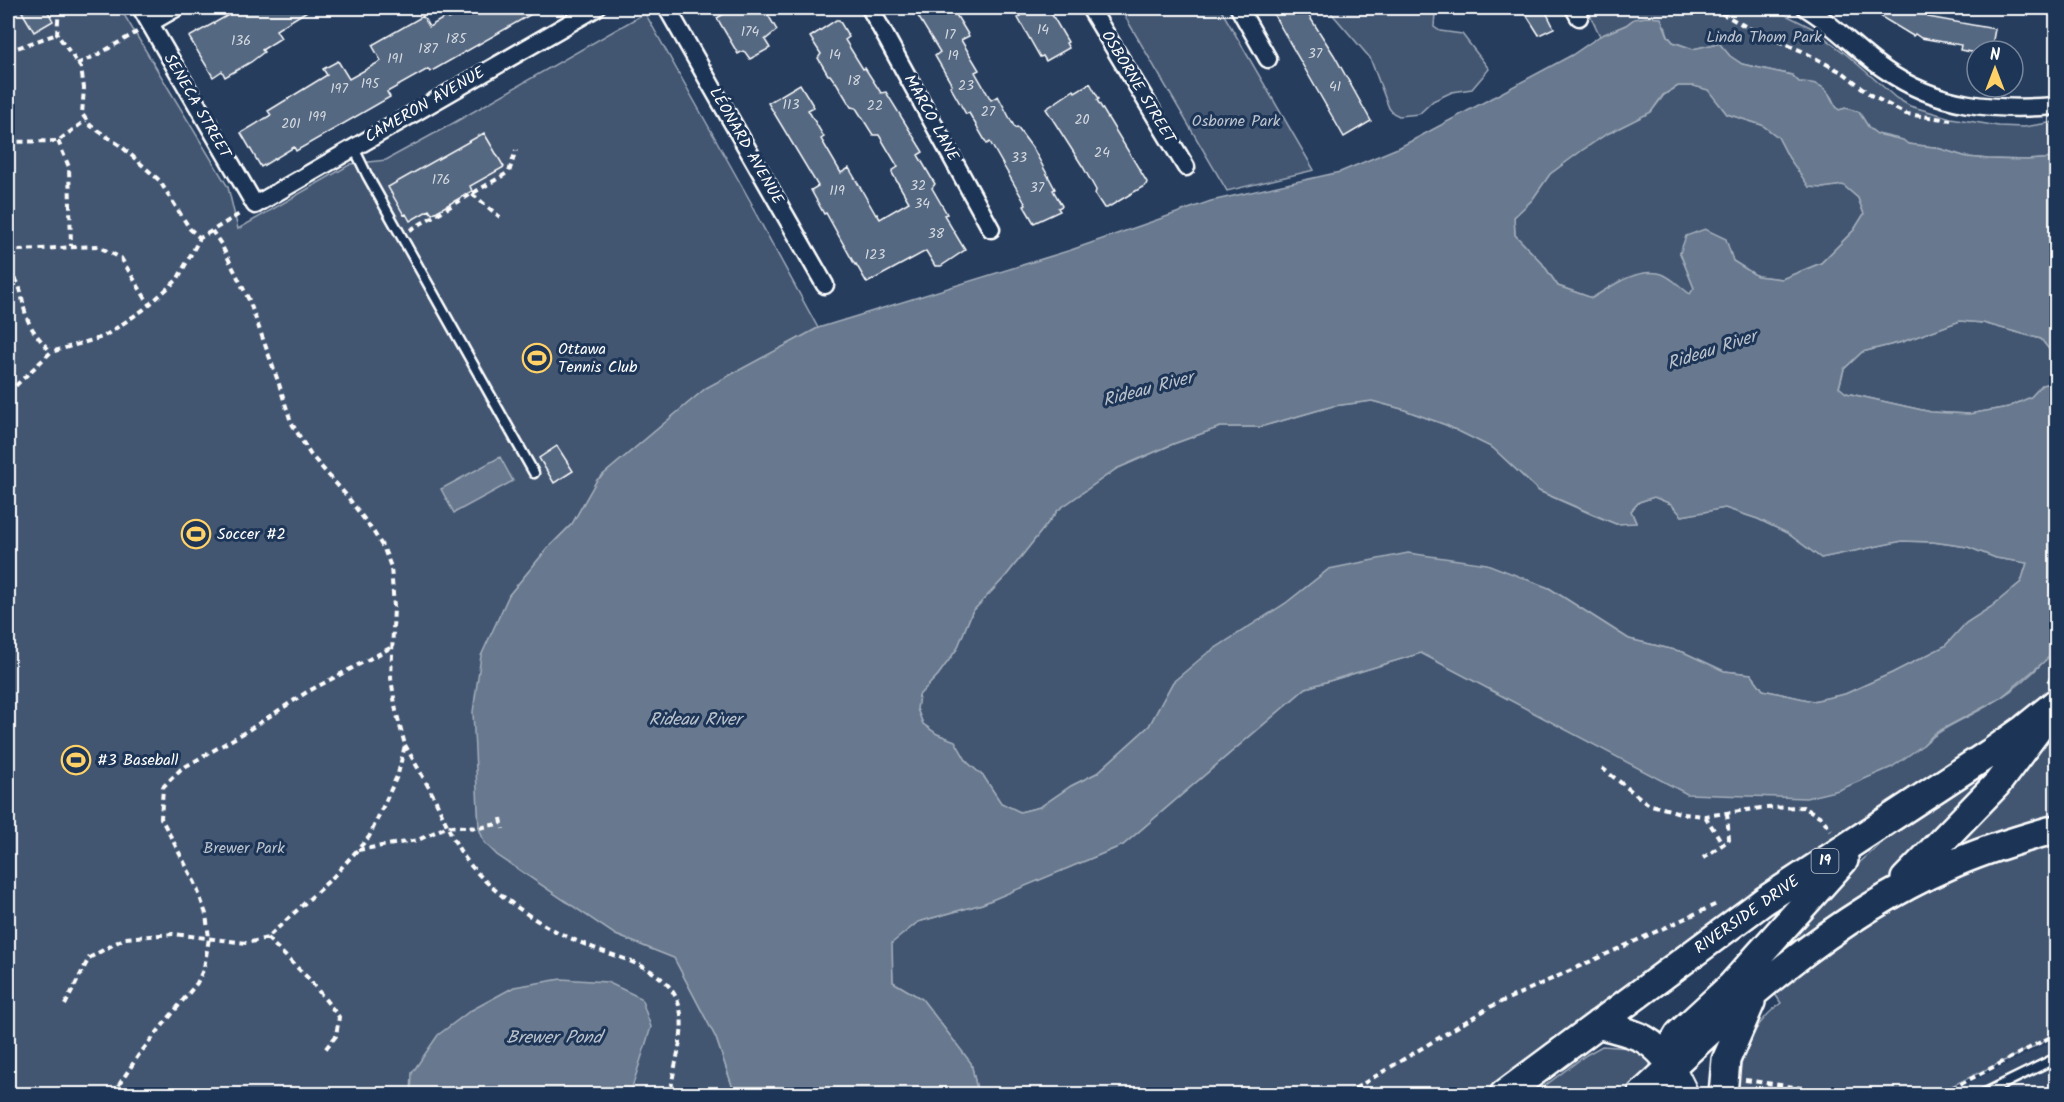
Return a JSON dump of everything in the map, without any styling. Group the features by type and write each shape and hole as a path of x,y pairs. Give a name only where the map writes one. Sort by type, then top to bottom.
{"main road":[{"name":"RIVERSIDE DRIVE","path":"1504,1095 1764,901 1990,753 2056,704"},
{"path":"1889,895 1997,784 2056,704"},
{"path":"1642,1095 1756,990 1822,938 1889,895 1948,866 2013,841 2056,829"},
{"path":"1672,1066 1673,1044 1679,1034 1731,986 1867,834"},
{"path":"1729,1086 1726,1060 1756,990"},
{"path":"1598,1024 1643,1038 1653,1044 1672,1066 1686,1095"}],"street":[{"name":"SENECA STREET","path":"141,8 255,205"},
{"path":"150,23 176,8"},
{"name":"CAMERON AVENUE","path":"255,205 353,146 596,8"},
{"name":"LÉONARD AVENUE","path":"667,8 825,285"},
{"name":"MARCO LANE","path":"870,8 992,229"},
{"name":"OSBORNE STREET","path":"1090,8 1186,167"},
{"path":"1239,8 1268,59"},
{"path":"1817,10 1884,70 1917,90 1954,102 1979,105 2024,107 2056,105"}],"lane":[{"path":"353,146 534,473"},
{"path":"1983,1095 2056,1058"}],"path":[{"path":"59,8 57,33 81,68 84,88 82,114 91,126 121,146 159,180 190,229 200,238"},
{"path":"77,64 150,23"},
{"path":"8,51 57,33"},
{"path":"8,142 58,141 86,120"},
{"path":"58,141 69,166 71,246"},
{"path":"402,235 509,172 516,150"},
{"path":"472,194 500,217"},
{"path":"8,393 51,352 103,337 143,310 177,280 200,238 255,205"},
{"path":"212,231 249,300 291,422 310,454 347,496 384,549 391,567 394,607 391,678 396,711 405,745 448,826 467,861 486,882 523,910 564,936 654,972 667,985 677,1000 682,1031 671,1095"},
{"path":"8,249 97,246 121,258 149,304"},
{"path":"8,270 15,277 22,294 26,315 37,336 51,352"},
{"path":"113,1095 138,1056 197,983 204,968 209,938 206,914 195,883 161,818 163,787 181,769 247,731 307,692 392,647"},
{"path":"65,1005 88,958 125,938 173,934 247,943 267,938 333,877 369,837 398,774 405,745"},
{"path":"1602,768 1648,804 1705,816 1761,808 1803,807 1821,817 1832,830"},
{"path":"1703,858 1730,838 1727,812"},
{"path":"1705,816 1724,844"},
{"path":"501,818 503,829"},
{"path":"358,850 418,840 448,826 479,828 502,824"},
{"path":"267,938 309,979 339,1017 336,1036 323,1052"},
{"path":"1346,1095 1490,1007 1621,948"},
{"path":"1942,1095 2056,1034"},
{"path":"1729,1086 1808,1089 1830,1095"}],"shaded area":[{"path":"2056,1039 2056,1094 1948,1094 1955,1090"}],"green space":[{"name":"Brewer Park","path":"8,8 120,8 228,187 238,229 351,164 386,160 645,13 752,204 818,328 706,388 597,480 572,524 547,549 509,595 478,794 479,828 497,855 616,935 674,958 716,1038 735,1094 8,1094"},
{"name":"Osborne Park","path":"1120,8 1220,8 1314,170 1227,191"},
{"path":"1327,8 1442,8 1435,13 1434,27 1440,31 1462,34 1489,69 1472,89 1452,92 1433,101 1419,114 1399,116 1389,108 1370,58"},
{"name":"Linda Thom Park","path":"1587,8 1772,8 1812,28 1896,98 1910,106 1951,118 1998,126 2024,127 2056,122 2056,158 1988,159 1967,157 1934,147 1908,144 1902,140 1877,134 1869,128 1859,112 1846,108 1839,110 1828,93 1821,88 1799,82 1792,75 1742,64 1730,56 1719,43 1693,49 1673,42 1665,26 1634,19 1600,36"},
{"path":"1678,86 1695,86 1709,90 1727,114 1762,125 1778,137 1789,158 1822,188 1843,185 1858,198 1864,214 1854,230 1821,263 1782,279 1757,276 1733,261 1725,239 1680,253 1694,288 1690,295 1671,280 1620,281 1592,298 1558,286 1542,263 1515,235 1514,217 1532,200 1550,174 1605,135 1651,112 1664,95"},
{"path":"1960,321 1983,323 2041,339 2052,353 2056,354 2056,382 2042,385 2031,397 2009,407 1969,414 1931,412 1846,393 1839,388 1844,369 1862,352 1902,342"},
{"path":"1372,401 1446,425 1493,448 1539,491 1616,524 1636,522 1631,511 1639,502 1654,497 1671,504 1682,516 1725,508 1758,519 1787,533 1821,558 1902,541 1933,542 1968,547 1996,558 2027,563 2021,582 1991,607 1966,623 1945,646 1845,694 1813,701 1763,690 1751,674 1724,671 1683,652 1629,639 1549,588 1329,569 1286,603 1173,682 1149,726 1097,773 1071,786 1040,807 1020,812 1001,803 984,777 967,762 955,741 937,734 923,724 917,709 919,695 938,675 957,649 972,612 1005,577 1058,510 1116,469 1173,444 1220,427 1260,427 1333,406"},
{"path":"2056,646 2056,688 2050,694 1997,735 1792,866 1657,961 1621,1006 1504,1094 978,1094 971,1063 922,999 893,982 891,943 918,922 982,904 1123,845 1306,688 1421,653 1569,731 1923,745 1941,731 2007,694 2037,668"},
{"path":"2056,720 2056,818 1775,960 1771,955 1851,870 1883,842 2007,757"},
{"path":"2056,844 2056,1036 1935,1094 1731,1094 1731,1090 1738,1090 1741,1065 1749,1041 1763,1020 1781,1003 1775,994 1822,954 1880,916 1971,870"},
{"path":"1602,1046 1633,1048 1651,1058 1649,1070 1626,1094 1534,1094 1586,1055"}],"water":[{"name":"Rideau River","path":"1661,18 1673,42 1693,49 1719,43 1730,56 1742,64 1792,75 1799,82 1818,85 1828,93 1839,110 1846,108 1859,112 1869,128 1877,134 1903,140 1908,144 1934,147 1967,157 2027,160 2056,158 2056,354 2052,353 2041,339 1983,323 1960,321 1902,342 1862,352 1844,369 1839,387 1846,393 1931,412 1969,414 2009,407 2031,397 2042,385 2056,382 2056,646 2046,660 1999,699 1935,733 1923,745 1892,767 1839,790 1806,798 1687,794 1421,653 1306,688 1123,845 982,904 918,922 892,943 893,982 922,999 971,1063 978,1094 735,1094 716,1038 674,958 616,935 497,855 484,842 479,828 473,712 481,656 509,595 547,549 572,524 597,480 706,388 818,328 1071,250 1211,201 1340,172 1400,147 1572,55 1600,36 1634,19","holes":["1678,86 1694,86 1708,90 1727,114 1762,125 1778,137 1809,187 1843,185 1858,198 1864,214 1854,230 1821,263 1782,279 1757,276 1733,261 1726,239 1705,229 1686,236 1680,253 1694,288 1690,294 1662,274 1649,272 1632,276 1592,298 1558,286 1542,263 1515,235 1514,217 1532,200 1550,174 1605,135 1651,112 1663,95","1372,401 1446,425 1493,448 1539,491 1616,524 1636,523 1631,511 1639,502 1654,497 1671,504 1682,516 1725,508 1758,519 1787,533 1821,558 1902,541 1933,542 1968,547 1996,558 2027,563 2021,582 1991,607 1966,623 1945,646 1845,694 1813,701 1763,690 1751,674 1724,671 1683,652 1629,639 1549,588 1487,564 1408,553 1329,569 1286,603 1206,654 1173,682 1149,726 1097,773 1071,786 1040,807 1020,812 1001,803 984,777 967,762 955,741 937,734 923,724 917,709 919,695 938,675 957,649 972,612 1005,577 1058,510 1116,469 1173,444 1220,427 1260,427 1333,406"]},
{"path":"500,457 513,481 454,513 441,489"},
{"name":"Brewer Pond","path":"561,979 607,982 641,998 651,1027 630,1094 411,1094 412,1073 438,1035 470,1011 514,987"}],"building":[{"path":"30,8 46,8 53,21 34,32 22,12"},
{"path":"241,8 312,8 276,30 281,38 262,50 264,52 251,62 225,77 222,71 213,77 189,37"},
{"path":"467,8 542,8 430,72 428,69 387,92 390,97 296,151 294,147 261,167 241,133 271,115 268,111 327,75 323,69 338,61 349,79 381,61 372,45 423,16 429,27"},
{"path":"734,8 764,8 777,30 765,40 770,48 750,59 743,51 738,54 717,18"},
{"path":"913,8 952,8 969,36 961,40 979,70 975,72 991,100 998,96 1015,128 1017,127 1034,150 1055,189 1053,190 1062,206 1058,208 1060,211 1034,223 990,142 987,144 950,86 952,85 935,56 940,52"},
{"path":"1016,8 1048,8 1068,42 1066,43 1069,48 1046,61 1043,56 1040,57 1018,18 1021,16"},
{"path":"1270,8 1304,8 1334,55 1371,121 1344,137"},
{"path":"1522,8 1544,8 1554,28 1539,35"},
{"path":"1871,8 1934,8 1928,17 1995,29 1993,39 1965,39 1965,51 1960,50 1961,45 1921,38 1915,34 1913,36"},
{"path":"839,20 849,37 845,40 863,69 865,68 881,93 886,92 923,152 918,155 935,184 932,188 947,214 944,215 965,250 941,266 935,266 926,251 867,283 826,213 824,214 811,190 818,186 768,103 800,84 814,107 808,110 824,137 821,139 841,173 849,168 876,215 880,219 909,202 892,173 898,167 879,135 873,135 856,108 851,107 818,58 821,54 810,37"},
{"path":"1090,83 1099,99 1097,100 1147,182 1146,185 1107,208 1104,208 1095,194 1096,190 1083,167 1046,109 1074,90 1075,92"},
{"path":"484,133 504,167 470,186 472,191 432,214 429,210 410,221 388,187"},
{"path":"557,446 573,471 554,483 539,458"}],"place":[{"name":"Ottawa Tennis Club","path":"537,358"},
{"name":"Soccer #2","path":"196,534"},
{"name":"#3 Baseball","path":"76,760"}]}
